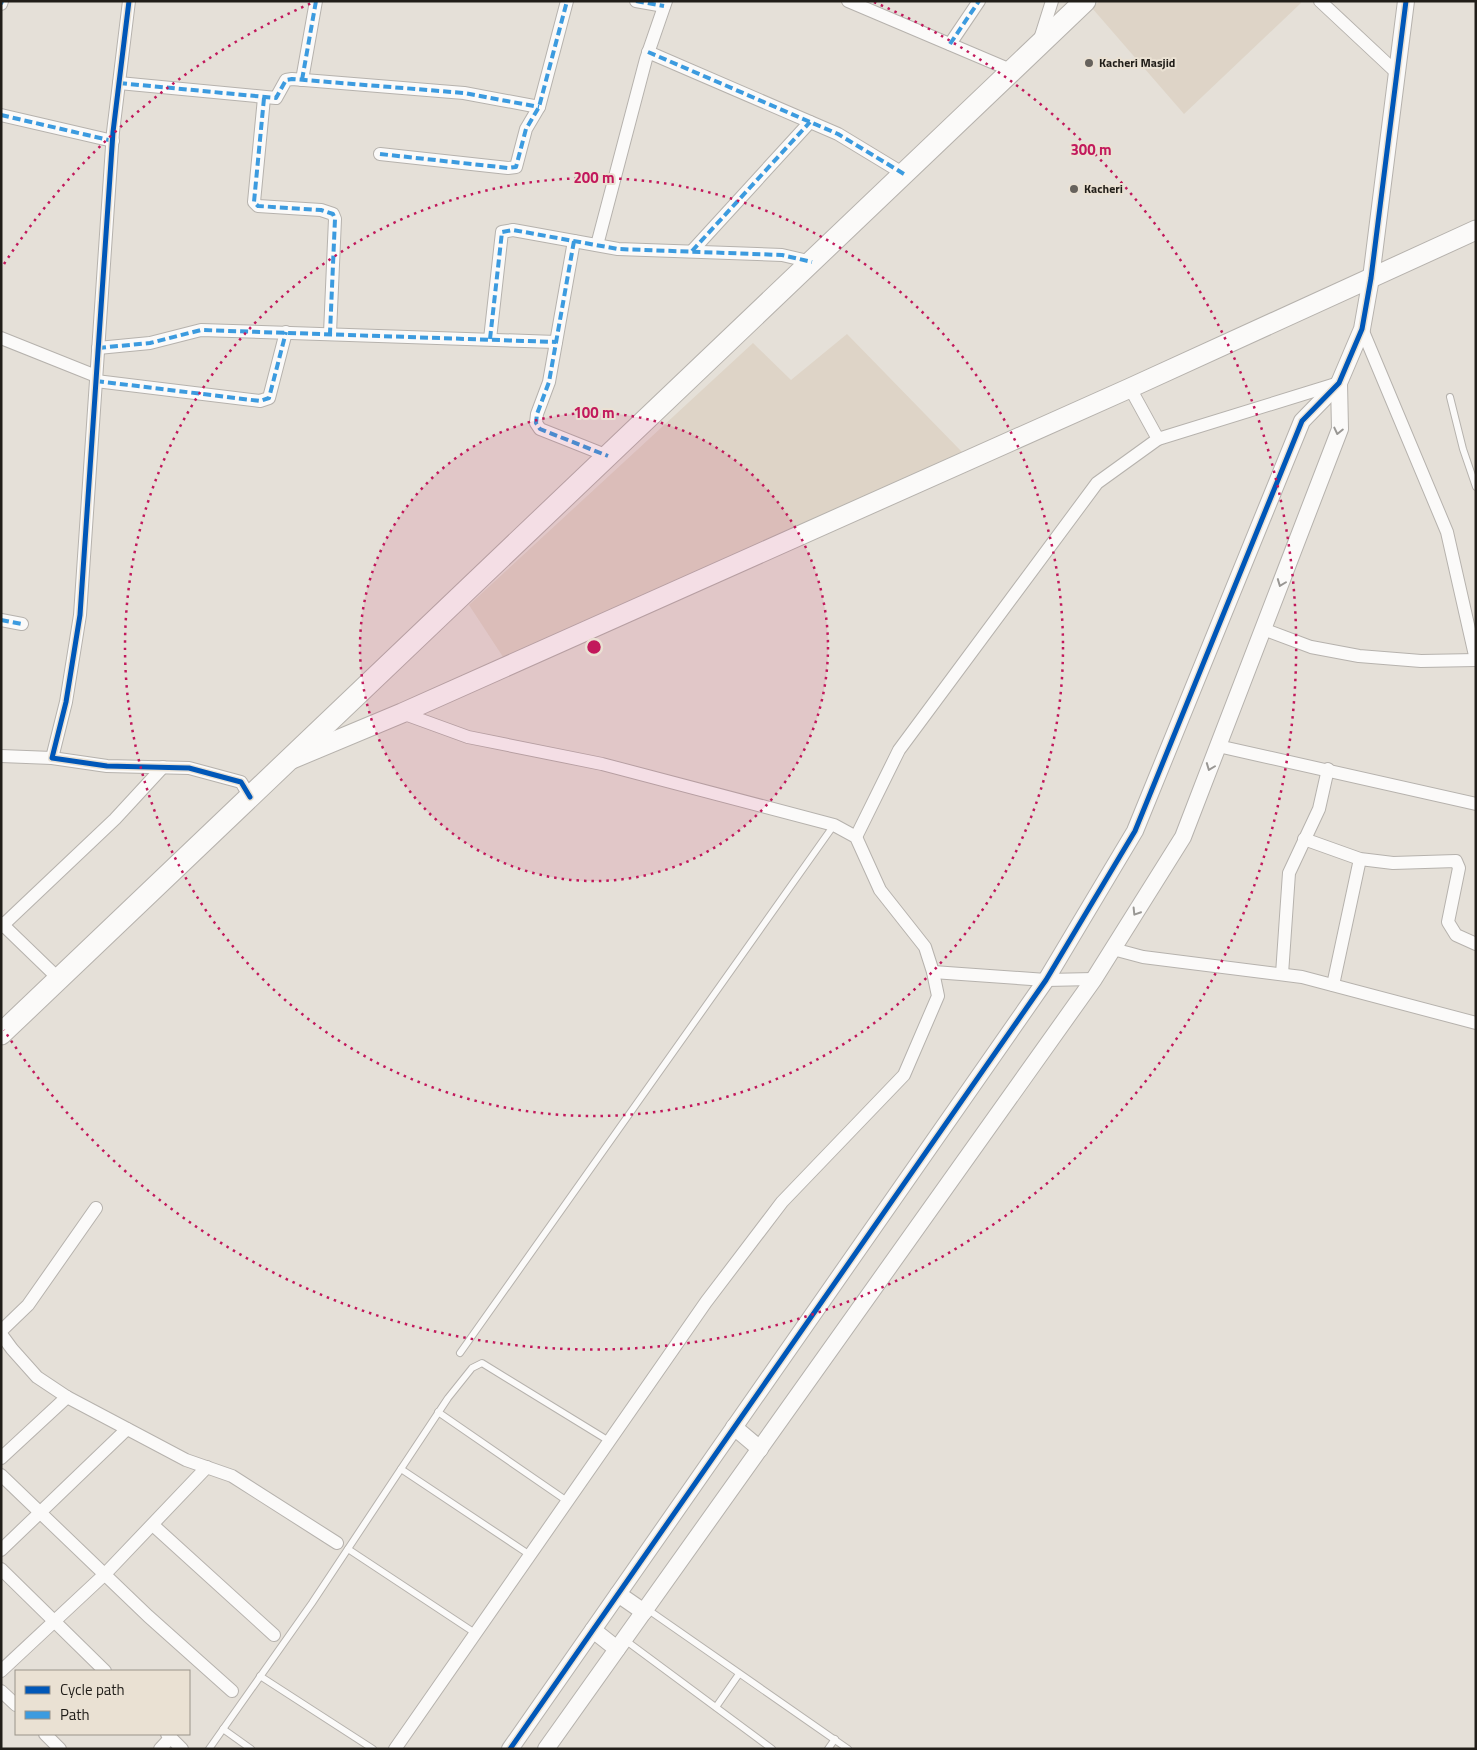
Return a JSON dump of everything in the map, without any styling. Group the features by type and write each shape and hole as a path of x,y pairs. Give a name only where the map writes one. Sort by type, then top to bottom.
{"main road":[{"path":"1,1034 1085,1"},
{"path":"289,761 1130,388 1476,230"}],"street":[{"path":"52,758 66,702 80,615 113,141 129,1"},
{"path":"302,80 316,1"},
{"path":"380,154 508,168 516,167 526,129 539,107 567,1"},
{"path":"597,245 648,52 665,3 636,1"},
{"path":"848,1 1013,71"},
{"path":"950,44 979,1"},
{"path":"1038,47 1052,1"},
{"path":"1320,1 1397,74"},
{"path":"510,1749 1046,980 1135,831 1302,421 1338,383 1362,329 1371,278 1406,1"},
{"path":"648,52 838,134 904,174"},
{"path":"119,83 276,98 286,80 302,80 464,94 539,107"},
{"path":"264,98 254,202 258,206 321,210 333,214 330,333"},
{"path":"1,115 113,141"},
{"path":"692,251 810,122"},
{"path":"490,340 502,232 513,230 618,248 782,255 812,262"},
{"path":"574,241 549,382 537,414 536,423 540,429 608,456"},
{"path":"1263,629 1311,647 1359,656 1421,661 1476,660 1447,532 1362,329"},
{"path":"98,348 150,343 201,330 556,342"},
{"path":"1,338 96,378 260,400 269,398 286,332"},
{"path":"856,837 899,750 1097,483 1158,439 1338,383"},
{"path":"546,1749 1094,979 1183,837 1340,429 1338,383"},
{"path":"1130,388 1158,439"},
{"path":"1,620 22,624"},
{"path":"395,1749 706,1302 782,1202 904,1075 938,996 933,972 924,947 880,890 856,837 834,825 602,764 468,737 402,712"},
{"path":"1218,746 1277,761 1328,769 1476,804"},
{"path":"1,756 52,758 107,766 189,768 242,782 250,797"},
{"path":"59,979 2,925 115,819 163,767"},
{"path":"1282,974 1289,873 1318,809 1328,769"},
{"path":"1304,839 1360,859 1393,863 1456,861 1460,868 1448,922 1456,935 1476,944"},
{"path":"1333,985 1360,859"},
{"path":"1113,949 1143,957 1282,974 1333,985 1476,1023"},
{"path":"933,972 966,976 1046,980 1094,979"},
{"path":"96,1208 28,1305 1,1332 12,1349 37,1377 67,1397 186,1460 232,1476 342,1546"},
{"path":"1,1458 67,1397"},
{"path":"734,1427 760,1449"},
{"path":"1,1550 127,1429"},
{"path":"1,1671 154,1526 207,1467"},
{"path":"1,1475 148,1616 232,1691"},
{"path":"154,1526 274,1635"},
{"path":"1,1569 104,1670"},
{"path":"618,1594 645,1610"},
{"path":"593,1630 621,1644"},
{"path":"1,1690 15,1704"},
{"path":"46,1735 60,1749"},
{"path":"160,1749 169,1736 182,1749"}],"lane":[{"path":"1450,397 1463,449 1476,487"},
{"path":"460,1353 834,825"},
{"path":"209,1749 260,1676 342,1546 401,1468 438,1412 472,1368 482,1363 609,1441"},
{"path":"438,1412 567,1502"},
{"path":"401,1468 530,1555"},
{"path":"342,1546 475,1633"},
{"path":"645,1610 848,1749"},
{"path":"621,1644 716,1707 772,1749"},
{"path":"716,1707 739,1674"},
{"path":"260,1676 373,1749"},
{"path":"223,1729 251,1749"},
{"path":"828,1749 835,1739"}],"shaded area":[{"path":"1100,1 1300,1 1301,3 1184,114 1092,8"},
{"path":"847,334 962,452 505,660 469,605 753,343 791,380"}],"marked path":[{"path":"302,80 316,1"},
{"path":"380,154 508,168 516,167 526,129 539,107 567,1"},
{"path":"636,1 664,6"},
{"path":"950,44 979,1"},
{"path":"648,52 838,134 904,174"},
{"path":"119,83 276,98 286,80 292,79 464,93 539,107"},
{"path":"264,98 254,202 258,206 321,210 333,214 335,219 330,333"},
{"path":"1,115 113,141"},
{"path":"692,251 810,122"},
{"path":"490,339 502,232 513,230 618,249 782,255 812,262"},
{"path":"574,241 549,382 537,414 536,423 540,429 608,456"},
{"path":"98,348 150,343 201,330 556,342"},
{"path":"96,381 260,401 269,398 286,332"},
{"path":"1,620 22,624"}],"cycle path":[{"path":"129,1 113,132 80,615 66,702 52,758 107,766 189,768 241,782 250,797"},
{"path":"510,1749 1046,980 1135,831 1302,421 1339,383 1362,329 1371,278 1406,1"}],"place":[{"name":"Kacheri Masjid","path":"1089,63"},
{"name":"Kacheri","path":"1074,189"}]}
